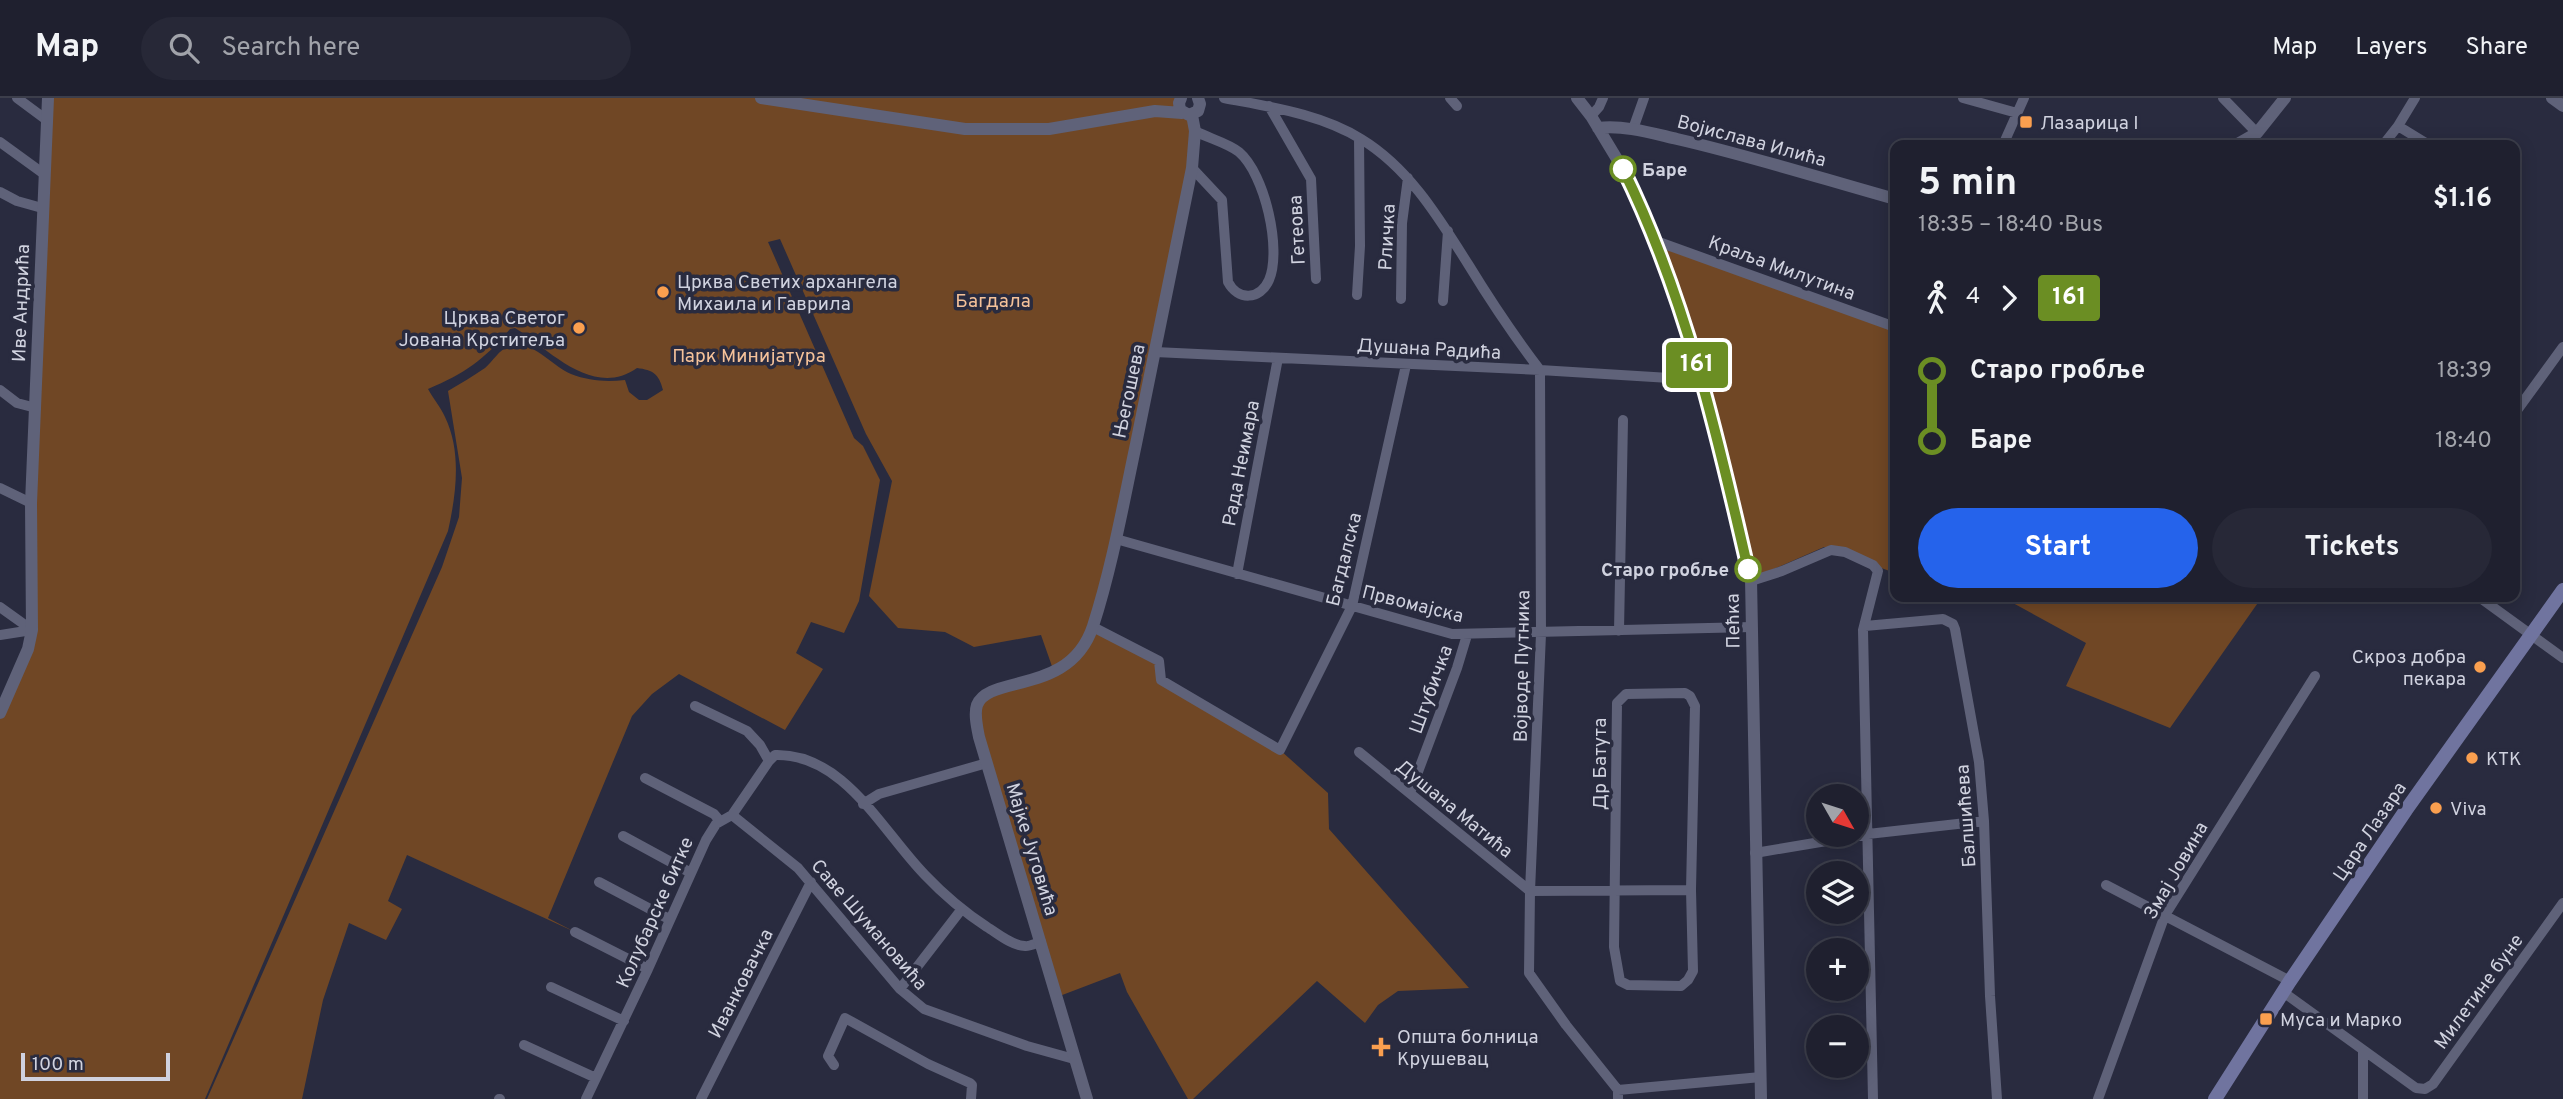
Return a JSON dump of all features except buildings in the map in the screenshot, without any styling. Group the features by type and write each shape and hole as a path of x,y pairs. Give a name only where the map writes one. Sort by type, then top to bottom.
{"main road":[{"name":"Цара Лазара","path":"2215,1099 2287,987 2563,590"}],"street":[{"path":"17,98 48,121"},
{"name":"Иве Андрића","path":"0,713 28,649 32,630 31,503 48,98"},
{"path":"761,98 965,129 1049,129 1155,111 1187,114 1200,107 1201,98"},
{"name":"Његошева","path":"1067,665 1079,652 1093,627 1116,539 1156,352 1192,168 1195,131 1187,114 1179,106 1181,98"},
{"path":"1224,98 1300,114 1359,138 1378,150 1408,178 1448,231 1515,337 1540,370"},
{"name":"Пећка","path":"1577,98 1623,169 1656,241 1702,380 1751,581 1761,1099"},
{"path":"1595,122 1603,98"},
{"path":"1633,130 1644,98"},
{"path":"1963,98 2017,113"},
{"path":"2005,140 2024,98"},
{"path":"2223,98 2257,133"},
{"path":"2245,140 2257,133 2285,98"},
{"path":"2387,140 2415,98"},
{"path":"2552,98 2563,106"},
{"name":"Гетеова","path":"1269,106 1311,179 1316,279"},
{"name":"Војислава Илића","path":"1595,122 1711,147 1890,198"},
{"path":"2398,126 2421,140"},
{"path":"1192,168 1222,200 1228,282 1232,289 1245,297 1264,289 1270,278 1273,233 1261,182 1239,152 1195,131"},
{"path":"1357,295 1360,246 1359,138"},
{"path":"0,142 44,174"},
{"name":"Рличка","path":"1401,299 1402,223 1408,178"},
{"path":"0,192 17,201 42,208"},
{"path":"1443,301 1448,231"},
{"name":"Краља Милутина","path":"1656,241 1890,325"},
{"path":"2520,406 2563,347"},
{"name":"Душана Радића","path":"1156,352 1702,380"},
{"name":"Рада Неимара","path":"1237,574 1278,358"},
{"name":"Багдалска","path":"1093,627 1160,662 1161,680 1280,750 1352,606 1406,365"},
{"name":"Војводе Путника","path":"1540,370 1541,634 1529,973 1618,1094"},
{"path":"0,390 17,403 36,408"},
{"path":"1619,631 1623,420"},
{"path":"0,488 31,503"},
{"name":"Првомајска","path":"1116,539 1452,634 1752,628"},
{"path":"1751,581 1831,550 1844,552 1873,565 1878,571 1863,630 1867,784"},
{"path":"2486,602 2563,658"},
{"path":"0,607 32,630"},
{"name":"Балшићева","path":"1865,626 1943,619 1953,624 1955,629 1979,762 1997,1099"},
{"path":"0,635 32,630"},
{"name":"Штубичка","path":"1409,793 1467,635"},
{"name":"Мајке Југовића","path":"1067,665 1046,676 993,690 983,696 976,706 976,720 1087,1099"},
{"name":"Змај Јовина","path":"2098,1099 2165,915 2315,676"},
{"name":"Др Батута","path":"1626,694 1685,694 1690,695 1695,706 1690,890 1693,971 1688,980 1681,986 1657,987 1628,985 1620,981 1614,947 1617,703 1626,694"},
{"path":"695,706 747,730 772,758 805,758 822,765 840,778 926,877 961,910 1006,939 1025,947 1041,942"},
{"name":"Душана Матића","path":"1359,752 1530,891"},
{"path":"645,778 714,814 720,821 732,815 772,758"},
{"path":"863,804 879,794 987,763"},
{"name":"Саве Шумановића","path":"732,815 782,853 811,882 900,989 924,1009 1027,1046 1074,1059"},
{"name":"Колубарске битке","path":"586,1099 706,840 720,821"},
{"path":"1869,834 1984,821"},
{"path":"623,836 691,873"},
{"path":"1755,853 1806,844"},
{"path":"1868,847 1873,1099"},
{"path":"599,882 669,919"},
{"name":"Иванковачка","path":"701,1099 811,882"},
{"path":"2106,885 2165,915 2287,987 2363,1052 2363,1099"},
{"path":"1530,891 1690,890"},
{"name":"Милетине буне","path":"2363,1052 2416,1088 2425,1089 2433,1084 2563,903"},
{"path":"900,989 961,910"},
{"path":"575,932 648,969"},
{"path":"551,987 624,1021"},
{"path":"834,1065 828,1056 845,1018 928,1064 970,1083 971,1099"},
{"path":"524,1045 596,1078"},
{"path":"1618,1094 1761,1077"}],"green space":[{"path":"48,98 1181,98 1195,131 1093,627 1159,661 1162,681 1280,750 1328,793 1329,829 1469,988 1398,991 1378,1005 1365,1023 1317,981 1193,1099 1188,1099 1127,992 1120,973 1057,997 979,737 983,696 1054,672 1041,635 974,647 945,632 898,628 869,596 892,481 866,434 780,239 768,242 854,438 863,446 880,480 859,601 844,633 811,622 796,653 823,669 785,730 679,674 652,694 632,716 548,918 575,932 407,855 388,901 402,909 386,940 349,923 323,1000 302,1099 207,1099 442,567 459,517 462,478 448,391 485,368 505,348 517,344 532,349 571,374 598,380 625,380 629,392 639,400 647,400 663,390 660,380 643,369 637,368 621,376 604,378 588,375 557,358 515,328 510,329 473,365 428,389 445,417 456,459 455,488 448,531 205,1099 0,1099 0,713 28,649"},
{"name":"Старо гробље","path":"1656,241 1890,325 1890,571 1824,547 1751,579 1737,518"},
{"path":"2011,602 2258,602 2170,728 2066,686 2086,643"}],"bus line":[{"name":"161","path":"1623,169 1646,216 1686,326 1702,380 1748,569"}],"place":[{"name":"Лазарица I","path":"2026,122"},
{"name":"Баре","path":"1623,169"},
{"name":"Црква Светих архангела Михаила и Гаврила","path":"663,292"},
{"name":"Црква Светог Јована Крститеља","path":"579,328"},
{"name":"Старо гробље","path":"1748,569"},
{"name":"Скроз добра пекара","path":"2480,667"},
{"name":"KTK","path":"2472,758"},
{"name":"Viva","path":"2436,808"},
{"name":"Муса и Марко","path":"2266,1019"},
{"name":"Општа болница Крушевац","path":"1381,1047"}],"park label":[{"name":"Багдала","path":"993,300"},
{"name":"Парк Минијатура","path":"749,355"}]}
